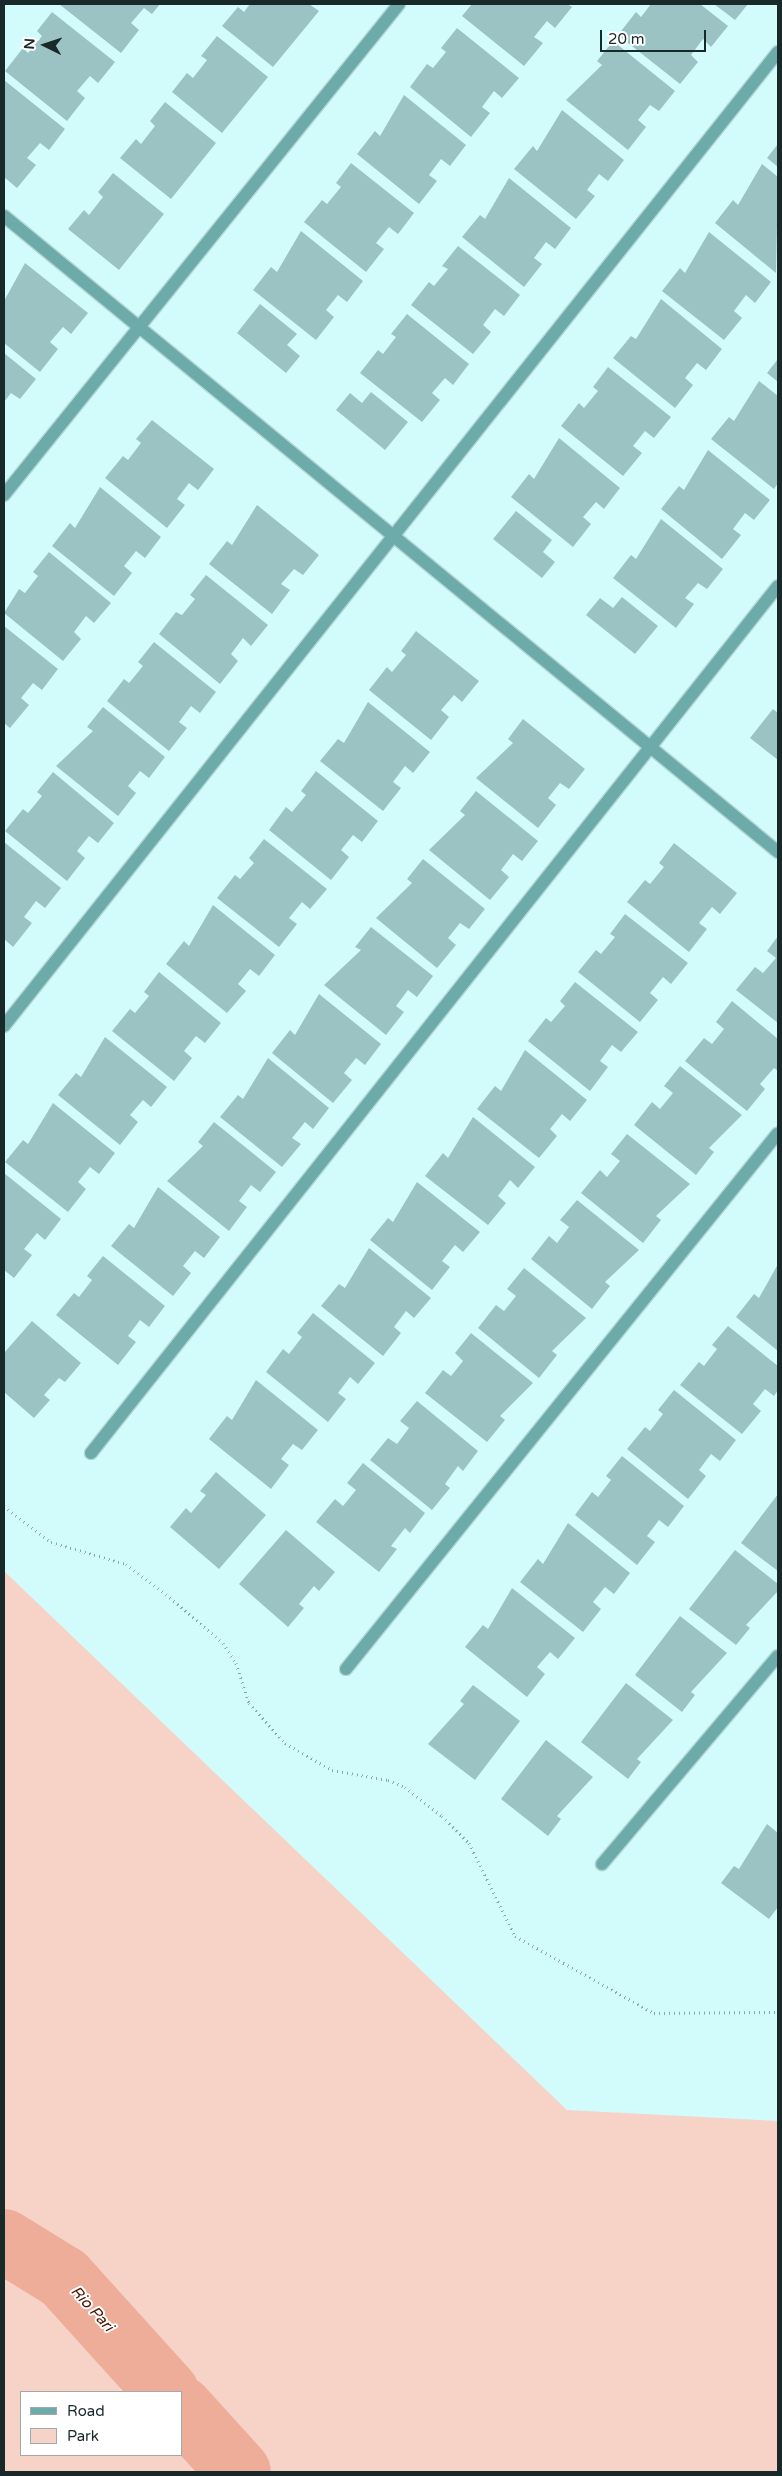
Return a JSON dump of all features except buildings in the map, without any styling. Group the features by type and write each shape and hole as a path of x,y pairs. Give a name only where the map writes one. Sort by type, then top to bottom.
{"street":[{"path":"4,495 399,4"},
{"path":"4,1026 393,533 778,52"},
{"path":"4,216 140,325 778,852"},
{"path":"91,1453 778,586"},
{"path":"346,1669 778,1133"},
{"path":"602,1864 778,1656"}],"path":[{"path":"4,1506 51,1542 126,1564 166,1594 223,1643 236,1663 249,1703 285,1743 332,1770 388,1780 405,1787 442,1816 468,1843 515,1936 654,2013 778,2012"}],"green space":[{"path":"4,1571 567,2110 778,2121 778,2472 4,2472"}],"waterway":[{"name":"Rio Pari","path":"4,2241 64,2278 166,2391"},
{"name":"Rio Pari","path":"182,2409 239,2472"}]}
